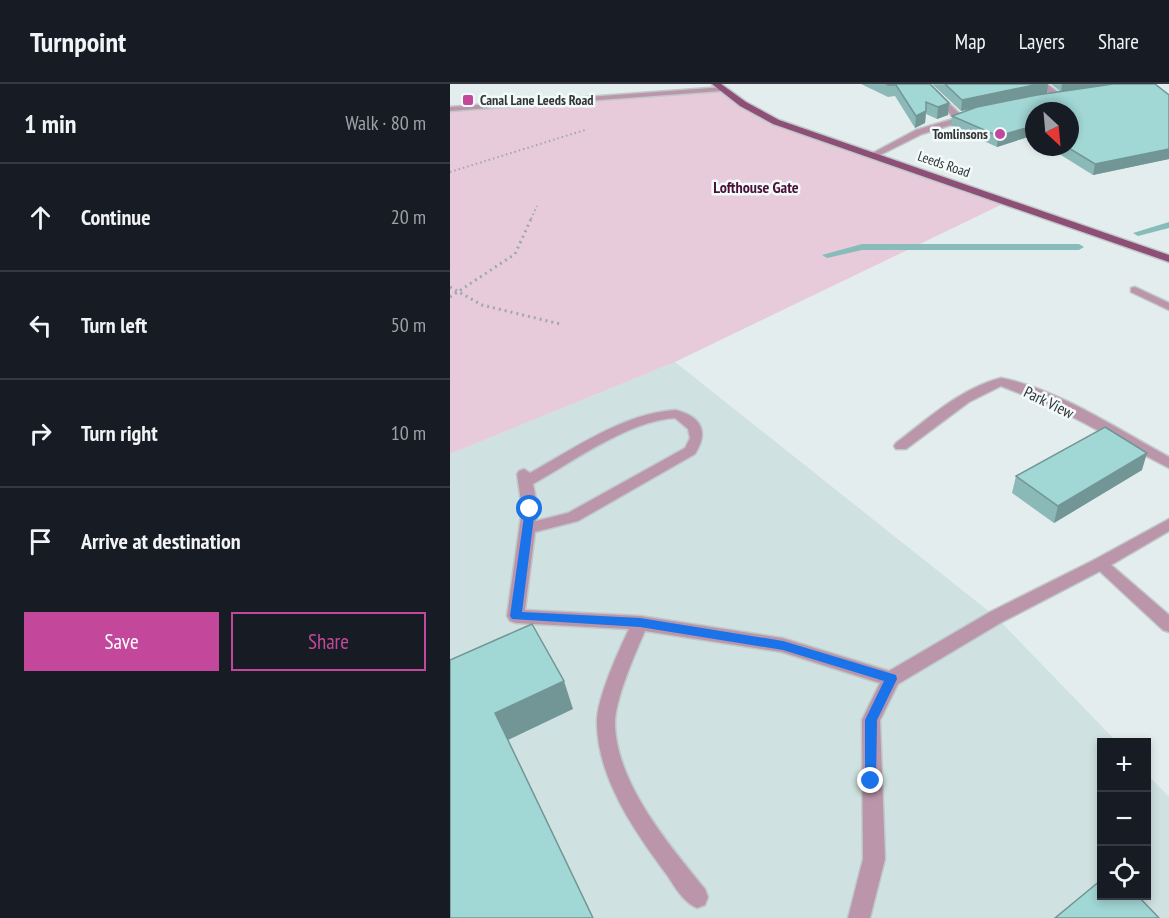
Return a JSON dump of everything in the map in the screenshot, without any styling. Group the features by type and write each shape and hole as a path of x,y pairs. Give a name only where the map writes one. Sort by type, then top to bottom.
{"main road":[{"name":"Leeds Road","path":"718,87 776,122 1169,259"}],"street":[{"path":"925,84 959,118"},
{"path":"1042,84 1055,98 1071,96"},
{"path":"450,109 718,87"},
{"path":"873,155 919,132 980,113"},
{"path":"1135,290 1169,307"},
{"name":"Park View","path":"901,446 977,391 1001,382 1028,389 1169,464"},
{"path":"528,528 573,516 690,451 698,438 695,427 679,414 664,414 642,420 525,478 530,509 516,616 640,622 783,645 891,679"},
{"path":"859,918 874,859 871,720 891,679 996,617 1100,564 1169,524"},
{"path":"1100,564 1169,625"},
{"path":"640,622 617,674 606,722 613,759 632,802 662,852 697,897"}],"path":[{"path":"450,172 585,130"},
{"path":"450,297 515,254 537,206"},
{"path":"450,287 482,305 561,324"}],"shaded area":[{"path":"721,89 776,122 1007,202 675,362 450,454 450,109"},
{"path":"675,362 996,617 1113,738 1097,738 1097,900 1151,900 1151,778 1169,797 1169,918 450,918 450,454"}],"building":[{"path":"886,84 930,84 949,103 938,107 926,102 926,111 916,116 896,85"},
{"path":"945,84 1039,84 962,100"},
{"path":"1113,84 1155,84 1169,95 1169,149 1095,164 1079,154 1079,102 1025,102 1025,128 998,136 952,116 977,107 1037,95"},
{"path":"1105,427 1147,453 1058,506 1016,476"},
{"path":"532,624 564,681 495,713 593,918 450,918 450,660"},
{"path":"1097,883 1097,900 1142,900 1159,918 1055,918"}],"waterway":[{"path":"1138,233 1169,225"},
{"path":"827,255 862,247 1079,247"}],"place":[{"name":"Canal Lane Leeds Road","path":"468,100"},
{"name":"Tomlinsons","path":"1000,134"}],"district":[{"name":"Lofthouse Gate","path":"756,187"}],"route":[{"path":"530,509 516,616 640,622 783,645 891,679 871,720 871,781"}]}
